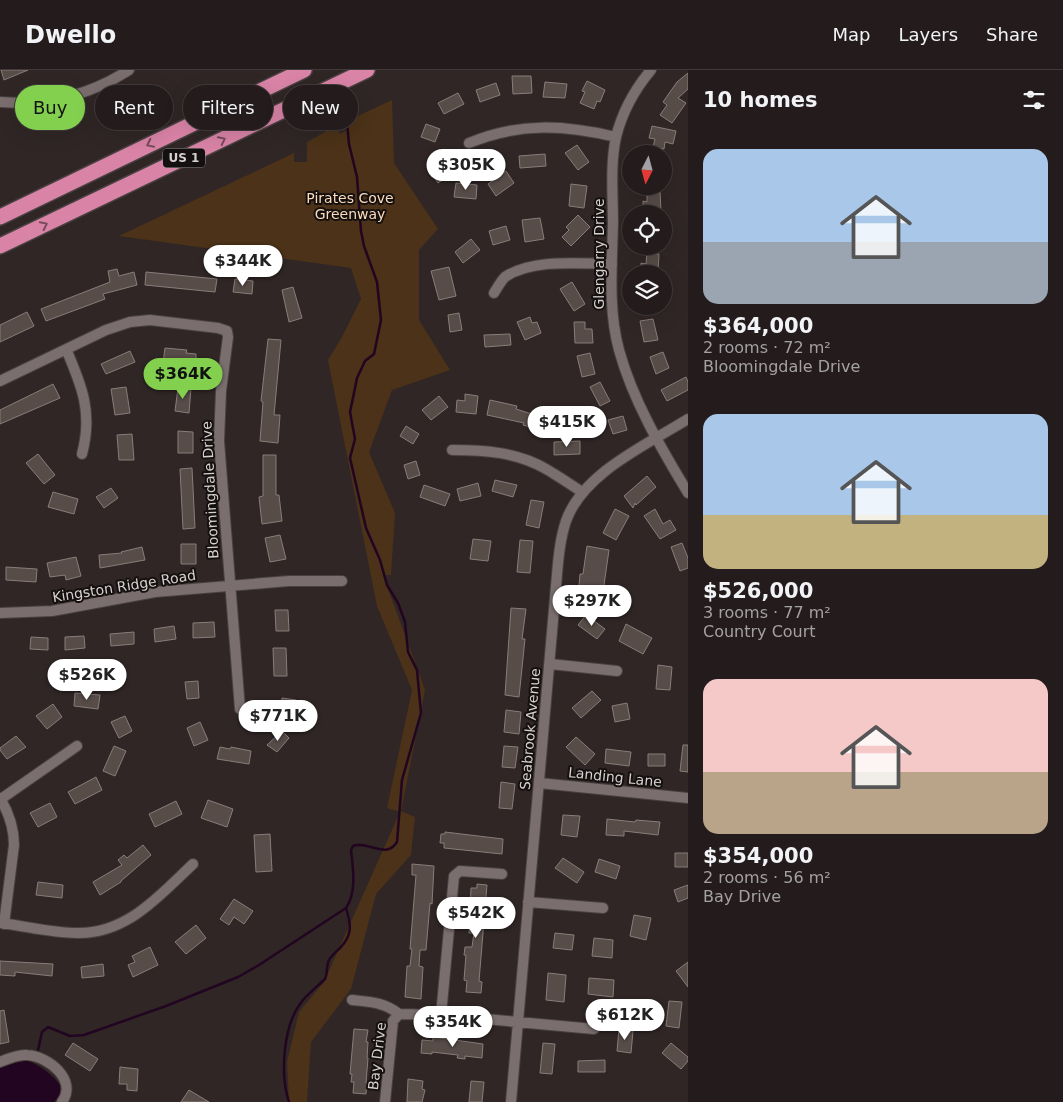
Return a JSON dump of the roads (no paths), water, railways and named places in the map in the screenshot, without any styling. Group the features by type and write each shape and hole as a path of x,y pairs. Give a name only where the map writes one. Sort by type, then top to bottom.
{"highway":[{"name":"US 1","path":"0,217 304,70"},
{"name":"US 1","path":"0,246 367,70"}],"street":[{"path":"0,102 36,102 67,97 102,86 129,70"},
{"name":"Glengarry Drive","path":"651,70 628,106 616,137 613,174 613,317 618,350 635,394 655,439 688,493"},
{"path":"469,143 516,129 548,127 572,128 616,137"},
{"path":"494,293 504,278 534,267 561,263 612,264"},
{"name":"Bloomingdale Drive","path":"0,381 118,325 150,320 218,328 228,331 219,441 240,709"},
{"path":"66,349 81,383 85,399 87,426 82,454"},
{"name":"Seabrook Avenue","path":"511,1102 561,543 566,521 582,492 612,466 688,419"},
{"path":"452,450 495,452 524,459 546,468 582,492"},
{"name":"Kingston Ridge Road","path":"0,613 52,611 155,592 289,581 342,581"},
{"path":"550,664 617,671"},
{"path":"77,746 0,798 8,812 14,832 14,845 2,923 75,933 106,930 128,920 150,906 193,864"},
{"name":"Landing Lane","path":"539,783 688,798"},
{"path":"441,1015 454,876 460,872 502,874"},
{"path":"528,902 603,908"},
{"path":"352,1000 380,1003 391,1007 399,1014"},
{"name":"Bay Drive","path":"385,1102 393,1020 399,1014 441,1015 594,1029"},
{"path":"0,1062 24,1054 47,1062 63,1076 67,1083 67,1093 62,1102"}],"waterway":[{"path":"38,1050 42,1032 48,1027 70,1036 84,1035 166,1006 238,977 259,965 346,908 352,895 353,887 351,850 353,846 364,845 382,850 393,847 397,842 402,780 421,713 417,670 408,652 405,622 398,603 387,585 380,560 366,528 350,458 355,439 350,412 357,378 365,361 374,354 381,320 377,282 364,246 361,231 357,177 348,130"},
{"path":"289,1102 284,1066 290,1025 302,1001 325,979 329,960 347,939 350,924 346,908"}],"park label":[{"name":"Pirates Cove Greenway","path":"350,206"}]}
